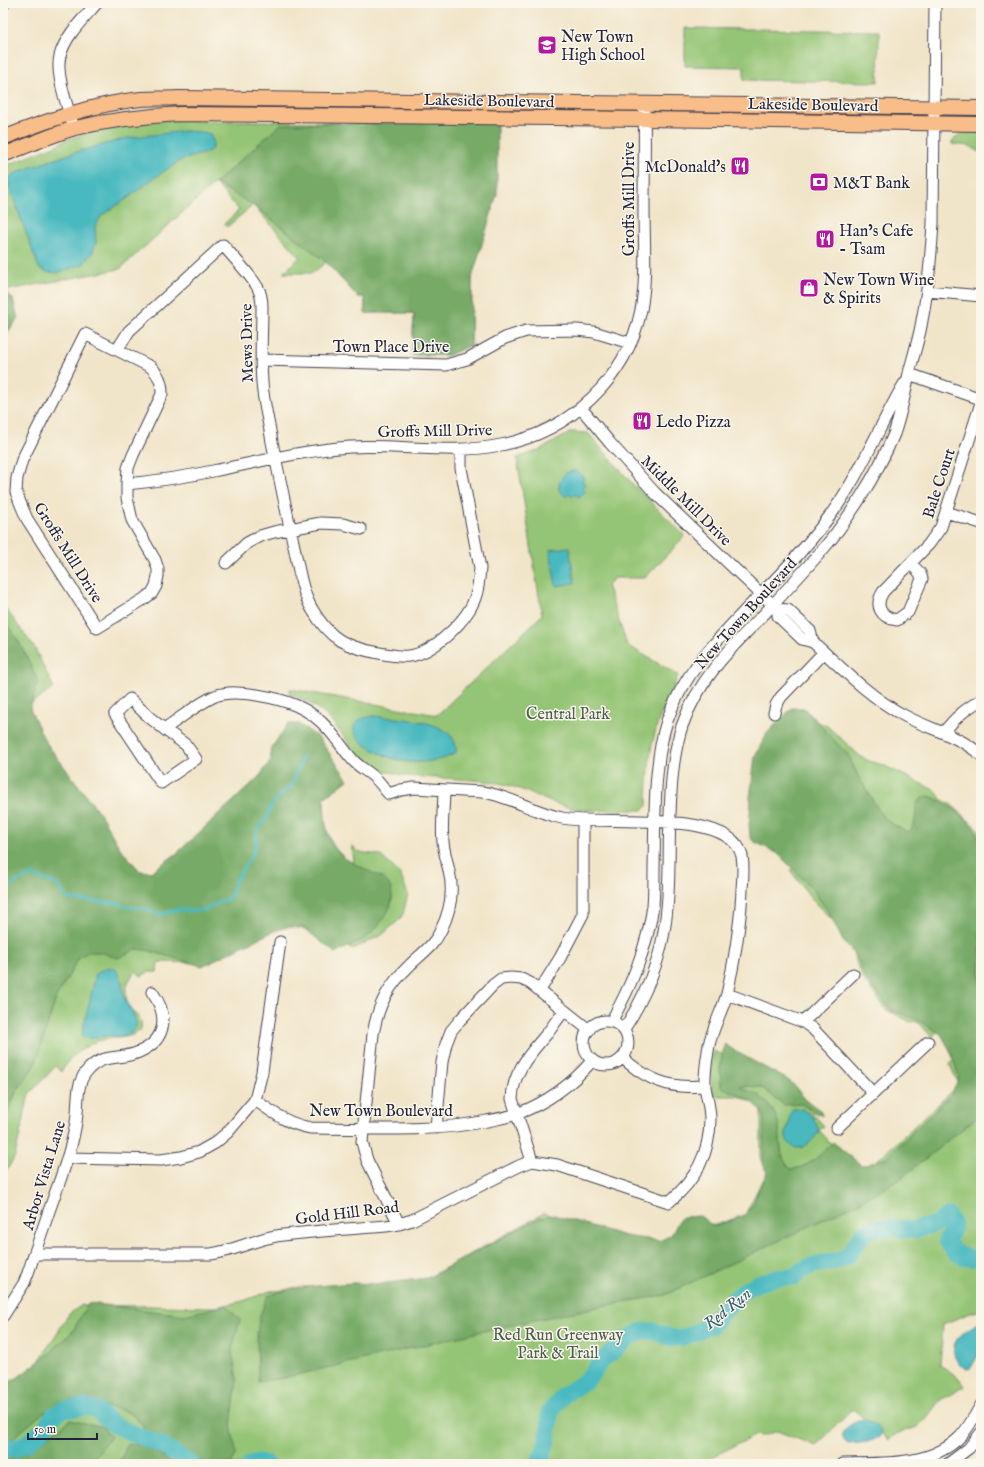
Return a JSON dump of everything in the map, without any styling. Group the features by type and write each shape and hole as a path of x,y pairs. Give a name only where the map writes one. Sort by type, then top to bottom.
{"main road":[{"name":"Lakeside Boulevard","path":"3,138 70,113 104,105 142,99 178,98 981,108"},
{"name":"Lakeside Boulevard","path":"3,155 45,138 107,121 180,114 644,118 981,124"}],"street":[{"path":"74,129 59,74 59,57 70,35 97,3"},
{"name":"New Town Boulevard","path":"624,1029 635,1012 643,995 659,954 667,906 672,773 682,727 690,708 709,674 723,656 775,606 841,527 879,466 894,434 921,327 927,291 933,223 935,3"},
{"name":"Groffs Mill Drive","path":"127,484 189,476 276,458 352,447 461,450 500,446 522,440 542,432 561,422 581,408 599,392 624,356 630,343 641,309 643,289 644,103"},
{"name":"Mews Drive","path":"117,350 130,330 223,245 253,281 261,296 262,306 263,395 290,529 306,598 322,624 332,635 357,649 395,656 410,656 423,652 434,646 470,609 476,596 480,568 461,468 461,450"},
{"path":"927,291 981,296"},
{"name":"Town Place Drive","path":"262,360 446,365 467,359 504,338 526,331 589,331 630,343"},
{"name":"Groffs Mill Drive","path":"85,334 151,367 157,372 162,386 162,394 128,468 127,484 127,498 132,520 155,560 158,569 156,586 152,593 97,628 27,519 16,492 17,478 22,460 85,334"},
{"path":"909,374 981,399"},
{"name":"New Town Boulevard","path":"612,1022 630,986 642,955 649,927 653,904 657,774 661,744 667,721 675,701 685,682 712,645 808,543 838,504 909,374"},
{"name":"Bale Court","path":"911,564 920,573 922,579 920,585 908,612 897,620 890,619 880,610 878,603 879,597 911,564 941,527 981,403"},
{"name":"Middle Mill Drive","path":"581,408 610,444 655,493 761,594 775,606 788,610 810,631 813,642 824,652 888,706 906,717 961,740 981,755"},
{"path":"946,512 981,523"},
{"path":"226,563 247,543 260,536 327,522 362,529"},
{"path":"774,713 776,705 781,697 824,652"},
{"path":"164,729 202,702 217,696 231,693 246,694 291,703 305,709 329,730 352,760 375,778 389,794 414,788 490,793 563,819 600,822 655,820 717,832 729,838 736,845 742,856 743,870 741,911 736,948 727,994 710,1041 706,1060 705,1086 709,1102 709,1135 705,1152 691,1180 681,1192 669,1202 557,1166 532,1160 512,1099 513,1090 521,1068 528,1056 564,1011"},
{"path":"130,698 149,717 164,729 186,745 196,760 161,783 115,714 130,698"},
{"path":"944,732 955,718 963,711 981,700"},
{"path":"399,1224 363,1151 363,1128 373,1034 376,1017 380,1006 386,992 397,978 436,941 442,930 451,902 452,887 450,872 443,842 444,790"},
{"path":"540,990 560,958 584,914 583,820"},
{"path":"67,1158 161,1160 181,1157 199,1152 215,1143 228,1132 255,1100 262,1072 280,942"},
{"path":"803,1022 853,974"},
{"path":"436,1128 442,1062 451,1031 493,985 501,979 521,979 530,983 589,1030"},
{"name":"Arbor Vista Lane","path":"3,1316 24,1283 67,1158 75,1132 78,1094 81,1082 86,1072 101,1060 140,1052 158,1037 163,1027 164,1019 158,1001 152,992"},
{"path":"727,994 803,1022 813,1029 873,1093"},
{"path":"599,1022 612,1022 618,1024 624,1029 629,1043 623,1058 616,1063 606,1065 592,1060 586,1052 584,1044 585,1037 589,1030 599,1022"},
{"path":"837,1128 928,1042"},
{"path":"623,1058 646,1076 680,1086 705,1086"},
{"name":"New Town Boulevard","path":"255,1100 282,1119 297,1126 311,1128 436,1128 482,1122 518,1114 545,1101 559,1092 572,1082 592,1060"},
{"name":"Gold Hill Road","path":"35,1254 211,1254 224,1252 254,1241 275,1236 399,1224 412,1220 532,1160"},
{"path":"842,1464 910,1463 939,1454 961,1437 981,1405"},
{"path":"948,1464 969,1448 981,1433"}],"green space":[{"path":"685,28 879,31 878,82 744,80 744,67 685,66"},
{"path":"165,120 339,122 473,236 471,345 449,355 412,355 414,313 365,313 365,297 358,297 326,262 313,273 283,273 300,257 253,205 227,227 224,224 239,210 215,183 120,269 3,291 3,167 66,140 90,132"},
{"path":"497,122 497,194 472,278 471,345 449,355 412,355 414,313 365,313 365,297 358,297 326,262 253,205 215,183 281,124"},
{"path":"962,132 981,132 981,153 970,146 952,144 952,141"},
{"path":"3,290 13,299 18,319 3,338"},
{"name":"Central Park","path":"571,432 588,433 631,482 685,536 645,578 615,578 607,585 627,645 678,675 657,725 651,751 647,806 643,810 599,810 572,808 503,784 408,776 388,772 382,773 374,769 361,758 335,725 320,710 308,702 289,694 290,689 437,715 542,615 517,458 540,450"},
{"path":"3,605 34,647 54,688 3,723"},
{"path":"3,621 14,634 38,681 30,709 44,739 101,815 119,847 140,871 151,872 176,854 259,777 271,760 270,750 288,724 299,724 318,737 348,780 324,798 325,818 331,842 346,859 386,881 391,889 392,898 389,910 371,933 360,941 335,953 304,928 294,925 274,931 202,966 146,950 136,949 118,958 99,952 89,952 80,956 56,998 35,1065 16,1092 3,1129"},
{"path":"792,708 804,708 849,756 858,776 883,817 892,824 908,832 914,823 917,804 922,798 928,796 950,806 961,814 970,823 979,837 981,1114 900,1179 858,1203 665,1295 597,1307 483,1331 284,1378 258,1382 257,1333 260,1315 268,1296 292,1288 353,1283 379,1284 427,1278 539,1218 554,1215 625,1236 660,1241 672,1234 679,1220 683,1217 700,1216 713,1226 718,1226 746,1214 754,1203 759,1188 767,1173 763,1164 764,1117 762,1112 753,1102 721,1087 720,1066 725,1044 788,1080 806,1100 821,1111 822,1116 799,1103 784,1105 760,1087 740,1086 760,1096 775,1114 778,1121 783,1157 786,1164 791,1169 809,1163 819,1156 833,1142 861,1165 866,1165 887,1157 952,1094 959,1077 951,1052 941,1034 916,1019 891,1010 865,977 857,957 843,941 829,913 811,887 777,853 753,841 750,837 750,798 755,756 767,733"},
{"name":"Red Run Greenway Park & Trail","path":"814,721 826,725 860,756 869,761 883,765 936,791 941,799 952,805 979,830 981,835 981,1311 973,1312 943,1324 940,1365 958,1377 965,1386 939,1401 927,1418 917,1427 896,1434 889,1440 853,1409 816,1446 777,1431 762,1436 756,1435 712,1457 704,1464 3,1464 3,1386 34,1369 69,1314 82,1305 216,1307 243,1301 270,1291 421,1282 544,1213 651,1246 745,1215 762,1181 780,1182 780,1161 761,1161 761,1105 737,1096 712,1096 711,1071 713,1051 777,1075 824,1126 819,1130 860,1176 959,1085 950,1065 956,1055 951,1045 938,1031 932,1037 920,1024 915,1021 911,1022 887,1010 862,977 845,932 815,903 790,870 798,865"},
{"path":"304,792 328,940 303,929 278,925 217,952 212,963 158,962 157,972 149,972 141,976 136,971 130,979 126,989 126,994 128,1004 140,1020 140,1031 128,1036 93,1043 75,1055 61,1072 56,1066 29,1094 15,1156 3,1177 3,949"},
{"path":"352,845 359,852 380,855 400,874 408,894 403,914 399,920 382,935 353,949 349,947 354,883"},
{"path":"88,1303 185,1315 226,1305 240,1320 232,1350 237,1380 231,1425 236,1455 231,1464 209,1464 188,1457 146,1433 142,1424 131,1414 122,1410 72,1400 44,1412 3,1445 3,1384 17,1378 50,1353 73,1331"},
{"path":"70,1420 103,1427 111,1437 89,1464 3,1464 3,1456 28,1452"},
{"path":"132,1444 149,1448 173,1464 115,1464 123,1455 127,1445"}],"water":[{"path":"185,131 210,134 214,143 212,149 205,153 181,160 102,215 95,226 96,243 92,253 83,264 57,273 47,272 39,268 9,186 9,180 12,175 73,153 127,138"},
{"path":"576,470 584,478 582,481 585,484 582,487 586,491 579,497 575,494 572,497 569,493 566,497 558,489 560,482 565,474 572,471 573,473"},
{"path":"569,547 575,583 556,586 550,550"},
{"path":"373,716 425,722 438,727 448,733 455,741 456,753 439,760 420,762 397,760 384,755 363,743 355,733 354,729 357,722 361,719"},
{"path":"109,967 115,969 121,980 125,998 135,1018 135,1029 129,1034 125,1035 102,1036 89,1039 84,1038 82,1034 96,974"},
{"path":"793,1109 802,1109 813,1117 819,1131 810,1142 798,1148 790,1144 786,1137 790,1115"},
{"path":"981,1322 981,1350 971,1368 967,1369 957,1361 954,1353 954,1345 964,1332"},
{"path":"865,1419 881,1431 880,1436 865,1442 848,1444 844,1440 842,1433 852,1424"}],"waterway":[{"path":"3,889 32,875 57,884 69,899 118,903 126,907 142,908 160,914 181,909 190,911 204,910 223,900 229,899 235,881 253,853 256,844 256,831 267,818 271,806 282,793 292,786 304,755"},
{"name":"Red Run","path":"537,1464 546,1446 549,1431 550,1411 564,1395 588,1379 601,1361 629,1338 642,1331 653,1331 672,1338 684,1337 712,1325 737,1296 746,1289 758,1283 775,1278 794,1277 802,1270 814,1265 840,1260 849,1255 863,1233 875,1228 913,1230 936,1224 948,1216 953,1223 954,1228 947,1239 952,1249 965,1257 981,1257"},
{"name":"Red Run","path":"3,1451 26,1444 44,1429 53,1416 63,1410 84,1407 95,1409 116,1426 162,1446 192,1464"},
{"path":"16,1464 18,1447"},
{"name":"Red Run","path":"250,1464 259,1462 266,1464"}],"place":[{"name":"New Town High School","path":"547,45"},
{"name":"McDonald's","path":"740,166"},
{"name":"M&T Bank","path":"819,182"},
{"name":"Han’s Cafe - Tsam","path":"825,239"},
{"name":"New Town Wine & Spirits","path":"809,288"},
{"name":"Ledo Pizza","path":"642,421"}]}
